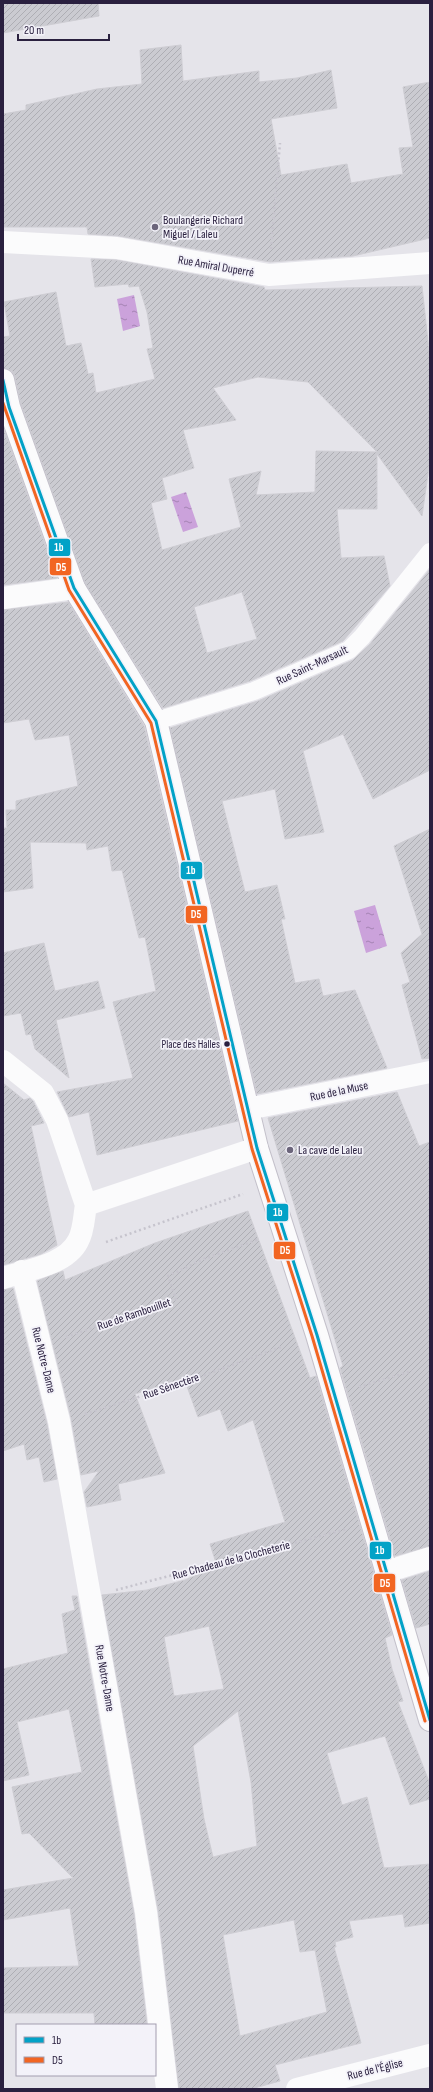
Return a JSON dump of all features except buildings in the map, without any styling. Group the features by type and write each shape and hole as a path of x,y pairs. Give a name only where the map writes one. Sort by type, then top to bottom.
{"street":[{"name":"Rue Amiral Duperré","path":"3,242 117,248 268,275 430,262"},
{"path":"3,380 9,408 74,588 156,721 258,1148 334,1394 430,1720"},
{"path":"3,598 74,588"},
{"path":"3,1061 43,1093 57,1120 86,1205 79,1240 71,1251 55,1261 13,1275"},
{"name":"Rue de la Muse","path":"248,1109 430,1072"},
{"path":"86,1205 258,1148"},
{"name":"Rue Notre-Dame","path":"13,1275 41,1346 59,1420 146,1912 167,2089"},
{"path":"386,1572 430,1558"},
{"name":"Rue de l'Église","path":"297,2089 430,2055"}],"lane":[{"name":"Rue Saint-Marsault","path":"156,721 254,691 349,650 362,637 430,552"}],"path":[{"path":"268,275 280,143"},
{"path":"71,1251 97,1246 270,1185"},
{"name":"Rue de Rambouillet","path":"41,1346 176,1299 168,1276 204,1259 284,1230"},
{"name":"Rue Sénectère","path":"59,1420 186,1382 281,1347"},
{"path":"334,1394 412,1371"},
{"name":"Rue Chadeau de la Clocheterie","path":"90,1597 371,1523"}],"water":[{"path":"134,295 140,326 123,331 117,299"},
{"path":"186,492 198,527 183,532 171,497"},
{"path":"375,905 387,946 366,953 354,911"}],"transit line":[{"name":"1b","path":"3,380 9,407 74,588 156,721 257,1148 317,1335 430,1720"},
{"name":"D5","path":"3,403 69,590 151,723 252,1149 312,1336 425,1721"}],"place":[{"name":"Boulangerie Richard Miguel / Laleu","path":"155,227"},
{"name":"Place des Halles","path":"227,1044"},
{"name":"La cave de Laleu","path":"290,1150"}]}
